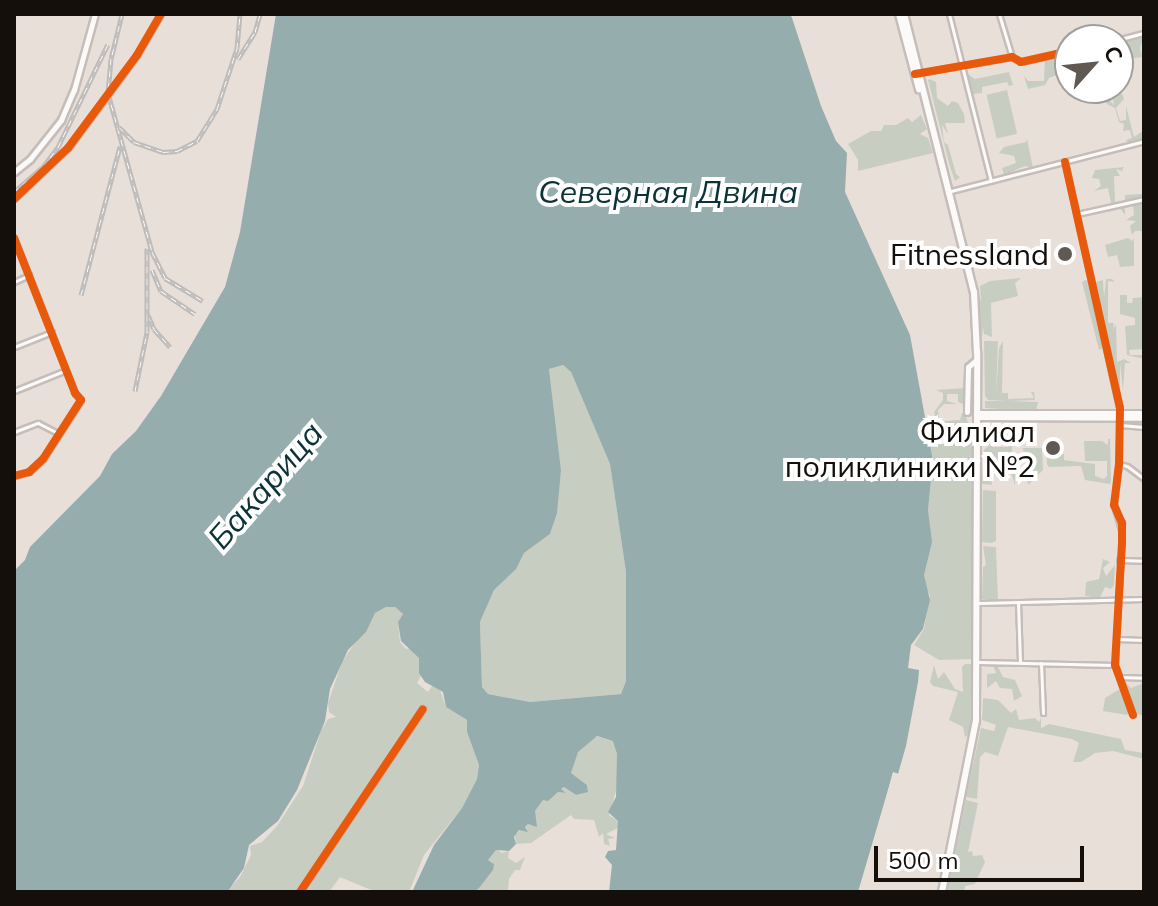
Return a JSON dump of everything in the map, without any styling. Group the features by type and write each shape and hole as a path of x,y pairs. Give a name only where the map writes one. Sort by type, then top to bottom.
{"main road":[{"path":"14,172 30,159 61,120 74,90 95,14"},
{"path":"901,14 974,292 979,662 974,736 942,892"},
{"path":"975,414 968,367 976,357"},
{"path":"975,414 1144,416"}],"street":[{"path":"14,199 68,148 148,39 161,14"},
{"path":"949,14 991,181"},
{"path":"999,14 1012,57"},
{"path":"917,74 1012,57 1021,62 1054,55"},
{"path":"948,192 1144,141"},
{"path":"1065,162 1120,415 1114,505 1122,523 1115,665 1133,715"},
{"path":"1077,214 1144,199"},
{"path":"14,238 81,400 43,459 29,472 14,476"},
{"path":"14,282 29,275"},
{"path":"14,347 52,332"},
{"path":"14,391 66,370"},
{"path":"14,432 38,423 58,433"},
{"path":"1120,425 1144,427"},
{"path":"1119,464 1133,469 1144,479"},
{"path":"1119,560 1144,561"},
{"path":"979,603 1144,599"},
{"path":"1018,602 1020,663"},
{"path":"1117,639 1144,640"},
{"path":"979,662 1115,665"},
{"path":"1041,663 1043,713"},
{"path":"1120,677 1144,678"},
{"path":"300,892 423,709"}],"shaded area":[{"path":"1144,36 1140,48 1142,57 1134,58 1134,38"},
{"path":"1054,55 1054,76 1045,85 1028,89 1024,76 1028,81 1044,81 1045,58"},
{"path":"1009,72 1013,85 1009,86 1007,82 982,87 982,93 973,94 968,74 975,79"},
{"path":"928,80 936,82 937,98 948,106 952,101 958,103 964,114 965,123 945,123 948,134 942,125 944,142 960,177 955,181 949,163"},
{"path":"1007,90 1017,134 997,139 987,95"},
{"path":"1107,104 1120,104 1116,108 1120,121 1126,120 1126,106 1134,137 1144,130 1144,138 1128,143 1126,140 1132,138 1130,130 1123,131 1124,124 1119,122 1115,108"},
{"path":"921,115 927,129 920,134 928,138 933,153 858,171 858,160 848,144 871,131 881,131 884,125 896,125 908,118 912,122"},
{"path":"1027,139 1033,168 1025,166 1004,175 1002,168 1016,163 1014,156 999,153 1004,147 1026,142"},
{"path":"1124,167 1122,171 1116,169 1120,176 1114,176 1115,202 1111,203 1108,188 1094,191 1101,186 1099,179 1092,178 1095,170"},
{"path":"1125,195 1144,195 1141,199 1144,201 1144,231 1135,231 1132,235 1130,226 1136,221 1126,220 1134,215 1133,206 1125,208 1125,215 1119,207 1125,203"},
{"path":"1128,238 1132,241 1134,238 1134,266 1120,267 1117,255 1108,257 1105,245"},
{"path":"972,273 981,302 980,286 990,281 1021,278 1015,283 1018,296 991,303 992,337 984,334 983,327 982,337 979,336 978,296"},
{"path":"1106,279 1115,282 1108,281 1108,323 1114,323 1113,330 1116,324 1117,362 1124,359 1131,363 1125,363 1123,391 1120,363 1120,399 1092,283 1103,280 1104,298"},
{"path":"1089,281 1104,347 1099,350 1082,282"},
{"path":"1120,295 1127,295 1127,303 1132,303 1133,298 1144,297 1144,349 1129,350 1130,355 1144,355 1144,359 1127,355 1125,326 1135,325 1135,318 1120,314"},
{"path":"984,341 998,341 996,395 999,348 1003,341 1002,393 1008,393 1008,399 1034,398 1031,392 1034,392 1035,400 1008,401 1038,402 1036,411 985,408 985,401 1006,401 988,400 985,396"},
{"path":"563,365 571,372 610,464 626,572 626,681 621,694 530,702 488,694 482,687 480,622 494,590 515,569 524,553 550,534 553,525 561,470 549,369"},
{"path":"965,388 965,405 958,402 958,394 947,394 947,401 957,404 944,404 938,410 939,419 943,421 960,420 962,413 965,413 968,423 972,423 974,659 939,660 914,645 924,629 930,595 925,587 924,575 930,537 928,510 933,461 925,421 936,419 934,412 943,400 943,393 936,390"},
{"path":"991,431 992,447 1008,447 1012,436 1012,462 1017,463 1015,485 1010,469 991,473 989,464 992,485 982,484 984,450 988,446 983,446 983,434"},
{"path":"1108,439 1110,484 1085,480 1081,466 1049,467 1047,464 1047,454 1064,454 1064,460 1095,464 1095,476 1104,479 1107,476 1107,461 1085,461 1084,441 1102,441 1108,445"},
{"path":"1023,448 1042,448 1043,470 1028,485"},
{"path":"983,490 996,491 996,541 991,543 982,542"},
{"path":"983,546 996,547 998,601 982,599 983,567 986,565"},
{"path":"1103,559 1110,562 1103,568 1106,576 1115,565 1114,585 1111,589 1105,587 1100,598 1085,596 1086,582 1099,579"},
{"path":"386,607 395,607 403,614 398,622 400,642 406,649 412,648 420,659 421,676 417,683 428,692 432,686 440,690 446,707 467,720 467,732 479,765 477,779 462,808 424,855 409,892 376,892 340,877 329,892 226,892 240,877 251,855 250,846 262,842 277,826 303,786 321,731 328,719 336,717 329,712 328,703 342,662 375,613"},
{"path":"996,663 1003,677 1015,680 1022,696 1014,701 1012,689 1000,688 996,681 987,688 987,674 996,673 993,665"},
{"path":"974,664 975,693 969,734 965,737 963,727 949,720 958,692 933,686 930,682 934,665 938,679 944,672 955,689 963,692 962,667"},
{"path":"1126,683 1131,688 1144,683 1144,716 1135,713"},
{"path":"1123,690 1130,711 1127,715 1103,711 1105,698"},
{"path":"983,698 998,700 1011,713 1016,709 1019,720 1035,718 1039,722 1041,718 1041,728 1049,724 1121,739 1125,750 1144,753 1144,759 1113,751 1095,753 1081,762 1073,762 1079,743 1072,739 1008,727 998,756 985,752 980,757 977,799 966,797 981,728 994,731 996,725 982,720"},
{"path":"595,736 614,741 617,754 618,784 609,815 618,821 618,828 606,834 615,838 608,839 610,846 604,844 603,833 599,837 594,820 574,819 571,815 531,843 516,844 515,835 521,829 528,830 525,828 528,824 537,826 533,820 535,811 543,800 558,792 566,793 561,789 564,787 576,795 588,791 587,785 571,773 576,754"},
{"path":"966,800 978,803 968,852 972,851 973,856 982,855 985,862 975,884 965,886 964,892 947,892"},
{"path":"496,849 502,853 509,851 508,858 516,863 525,857 520,870 515,870 509,879 508,892 474,892 493,870 493,863 488,860"}],"water":[{"path":"276,14 790,14 821,106 836,141 847,153 845,192 910,335 933,461 928,510 932,542 924,575 930,600 923,629 911,645 908,668 919,670 918,682 898,774 893,773 858,892 609,892 612,865 605,857 608,851 616,850 618,821 608,812 616,797 617,754 613,741 597,736 578,752 571,773 587,785 588,792 576,795 564,787 561,789 566,793 558,792 548,801 543,800 535,811 537,827 528,824 525,827 528,832 519,830 514,837 516,844 509,851 496,850 488,860 494,864 493,870 479,888 474,892 412,892 434,845 462,808 477,779 479,765 467,732 467,720 446,707 443,692 425,682 419,673 419,658 401,641 398,622 403,614 395,607 386,607 375,613 366,632 348,650 330,689 325,721 297,790 278,821 249,845 244,868 228,891 14,892 14,571 25,560 30,547 100,476 112,454 136,431 161,396 225,287 240,232","holes":["563,365 571,372 610,464 626,572 626,681 621,694 530,702 488,694 482,687 480,622 494,590 516,569 524,553 550,534 557,513 561,470 549,369"]}],"pier":[{"path":"893,772 902,775 896,777 868,875 865,874"}],"railway":[{"path":"122,14 111,59 108,93 152,252 165,278 203,301"},
{"path":"119,127 134,142 163,152 177,151 197,141 217,109 237,48 240,14"},
{"path":"238,59 255,32 260,14"},
{"path":"14,192 43,167 58,147 108,44"},
{"path":"81,295 120,146"},
{"path":"135,391 147,332 147,248"},
{"path":"152,270 161,291 195,314"},
{"path":"148,315 154,329 170,347"}],"cycle path":[{"path":"14,199 68,148 137,55 161,14"},
{"path":"915,74 1012,57 1021,62 1054,55"},
{"path":"1065,162 1120,408 1119,464 1114,505 1122,523 1122,543 1115,665 1133,715"},
{"path":"14,238 75,393 81,400 43,459 29,472 14,476"},
{"path":"300,892 423,709"}],"place":[{"name":"Fitnessland","path":"1065,254"},
{"name":"Филиал поликлиники №2","path":"1053,448"}],"water label":[{"name":"Северная Двина","path":"668,191"},
{"name":"Бакарица","path":"265,485"}]}
